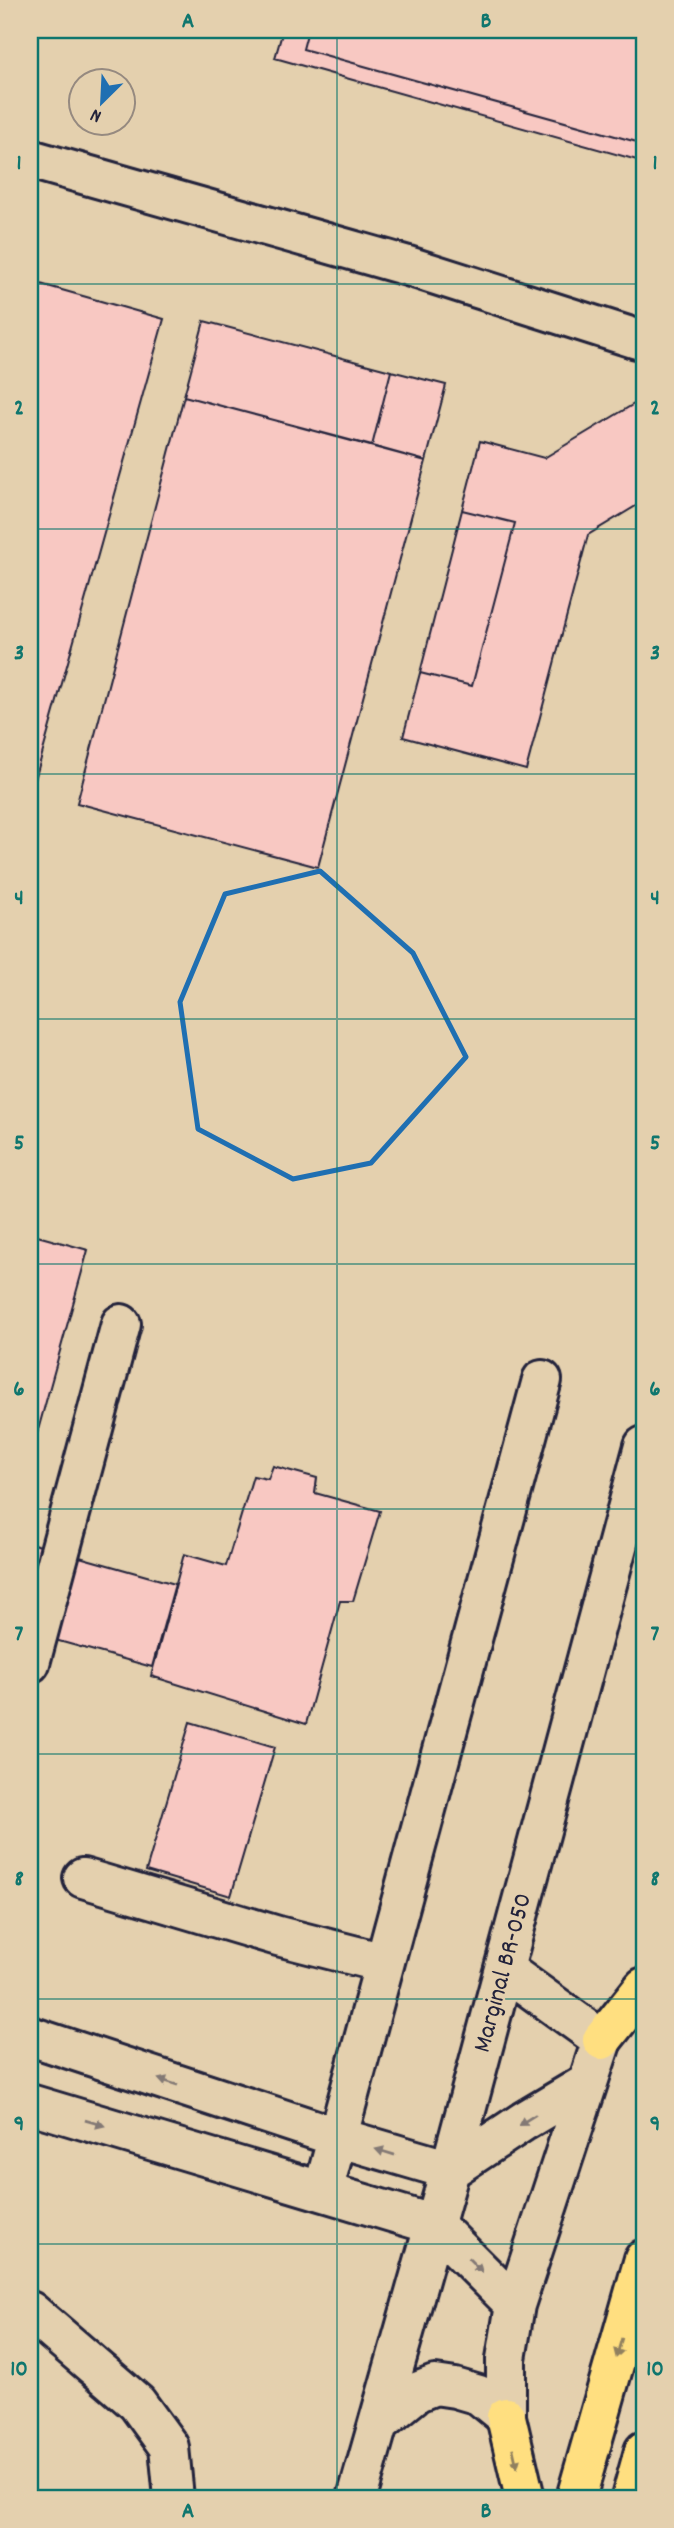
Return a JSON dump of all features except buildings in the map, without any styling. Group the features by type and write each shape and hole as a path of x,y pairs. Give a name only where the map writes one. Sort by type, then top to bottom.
{"highway":[{"path":"602,2040 644,1987"},
{"path":"576,2498 644,2259"},
{"path":"506,2417 525,2498"},
{"path":"631,2498 644,2451"}],"street":[{"path":"30,159 408,266 637,339"},
{"path":"30,1663 121,1324"},
{"path":"323,2191 542,1380"},
{"name":"Marginal BR-050","path":"357,2498 505,1970 644,1446"},
{"path":"83,1878 278,1936 384,1963"},
{"path":"505,1970 602,2040 515,2305 506,2359 506,2417"},
{"path":"30,2036 337,2137 450,2170 586,2084"},
{"path":"30,2104 435,2225 515,2305"},
{"path":"30,2311 137,2403 169,2447 174,2498"},
{"path":"379,2423 417,2392 435,2385 480,2395 506,2417"}],"highlighted area":[{"path":"320,871 413,953 466,1057 371,1163 293,1179 198,1129 180,1002 225,894"}]}
